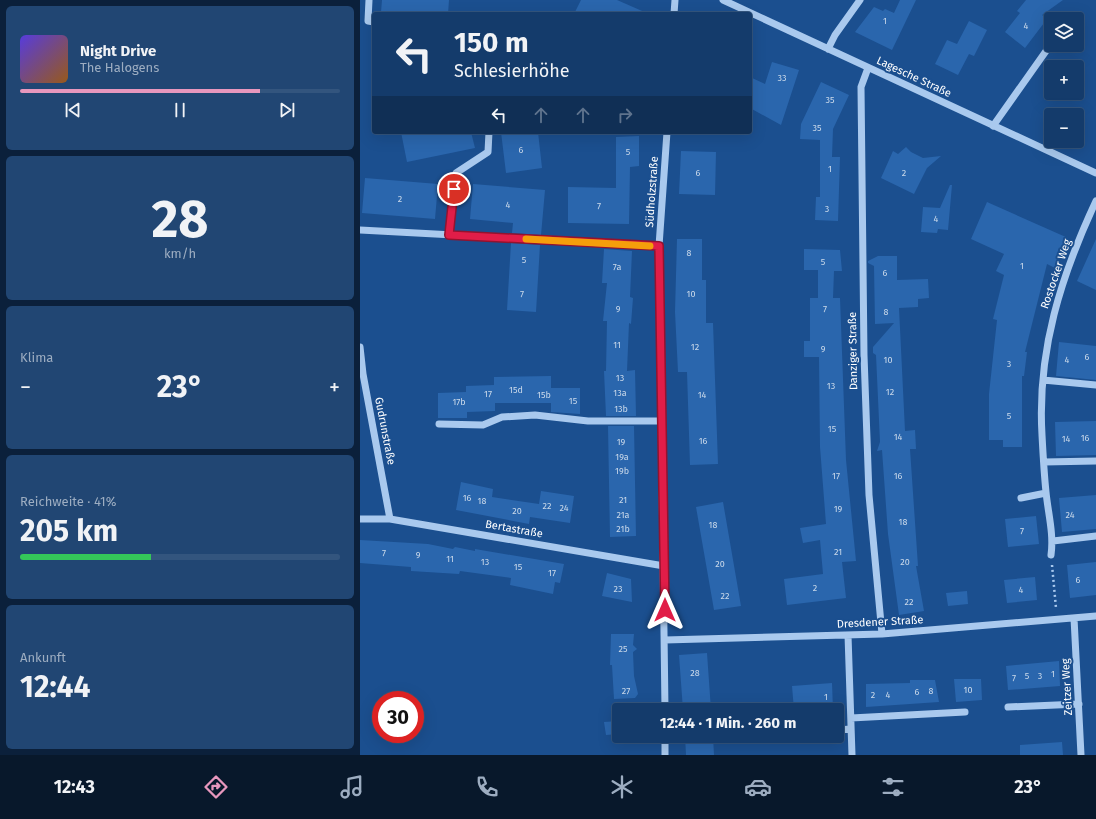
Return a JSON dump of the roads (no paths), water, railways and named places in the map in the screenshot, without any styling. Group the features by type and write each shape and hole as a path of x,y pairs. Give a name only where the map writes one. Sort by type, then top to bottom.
{"street":[{"path":"369,0 371,22"},
{"path":"674,12 675,0"},
{"name":"Lagesche Straße","path":"723,0 749,12"},
{"path":"828,49 834,35 860,0"},
{"name":"Lagesche Straße","path":"752,14 1096,173"},
{"path":"993,126 1045,52"},
{"name":"Danziger Straße","path":"868,68 861,87 864,355 869,495 882,634"},
{"path":"449,235 456,173 488,152 489,134"},
{"name":"Südholzstraße","path":"665,703 659,246 667,134"},
{"name":"Rostocker Weg","path":"1051,555 1053,540 1046,493 1042,432 1043,380 1048,336 1059,290 1083,229 1096,201"},
{"path":"360,230 659,246"},
{"name":"Gudrunstraße","path":"360,347 363,374 390,519"},
{"path":"1043,380 1096,385"},
{"path":"439,424 483,425 502,417 535,415 588,421 662,421"},
{"path":"1044,462 1096,461"},
{"path":"1021,498 1046,493"},
{"name":"Bertastraße","path":"360,519 390,519 664,566"},
{"path":"1053,540 1096,536"},
{"name":"Dresdener Straße","path":"665,640 882,634 1096,616"},
{"name":"Zeitzer Weg","path":"1074,618 1081,755"},
{"path":"848,635 852,755"},
{"path":"1008,707 1078,704"},
{"path":"851,718 965,712"},
{"path":"844,730 851,729"},
{"path":"665,743 665,755"}]}
